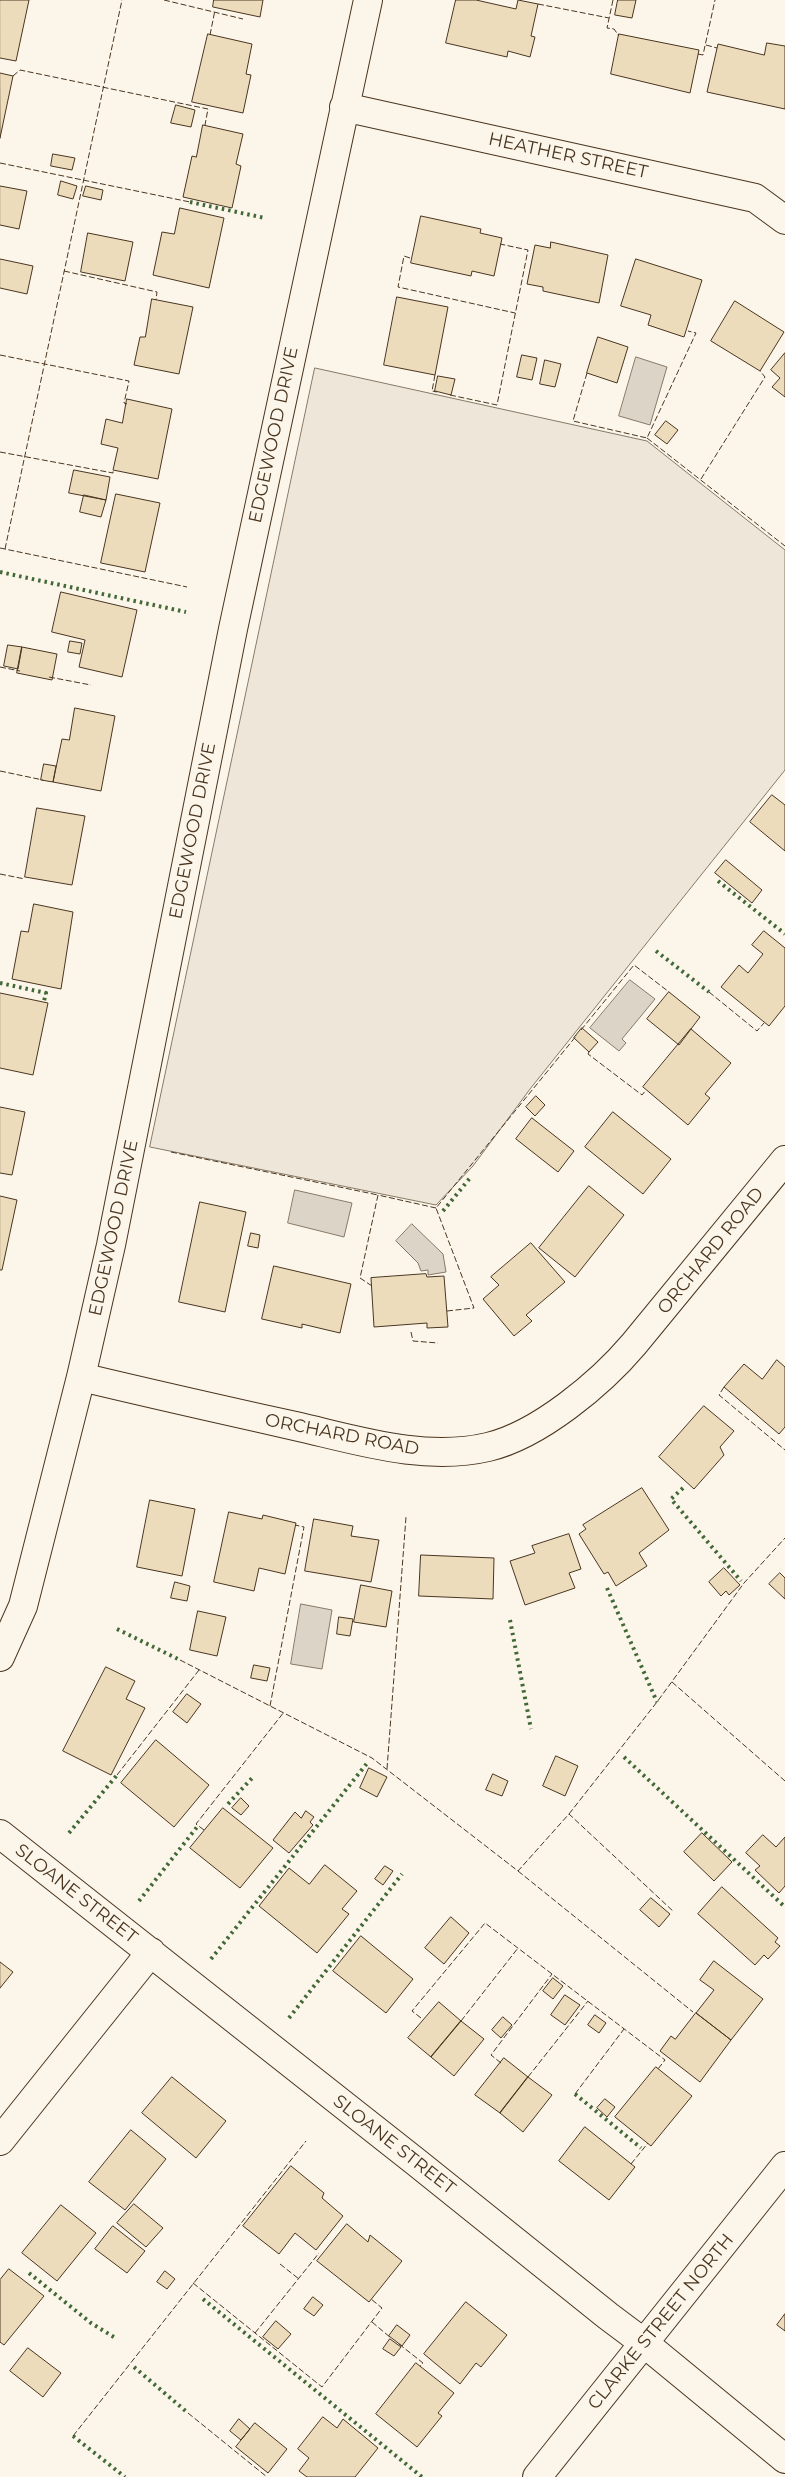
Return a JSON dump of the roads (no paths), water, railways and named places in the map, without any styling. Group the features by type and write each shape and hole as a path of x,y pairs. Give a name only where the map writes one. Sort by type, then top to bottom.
{"street":[{"name":"EDGEWOOD DRIVE","path":"0,1657 23,1606 81,1377 123,1187 257,514 368,0"},
{"name":"HEATHER STREET","path":"344,107 755,198 785,220"},
{"name":"ORCHARD ROAD","path":"81,1377 402,1449 449,1452 489,1447 515,1438 576,1400 608,1372 634,1344 785,1160"},
{"name":"SLOANE STREET","path":"0,1834 644,2343 785,2459"},
{"path":"0,2140 151,1952"},
{"name":"CLARKE STREET NORTH","path":"537,2477 785,2166"}]}
